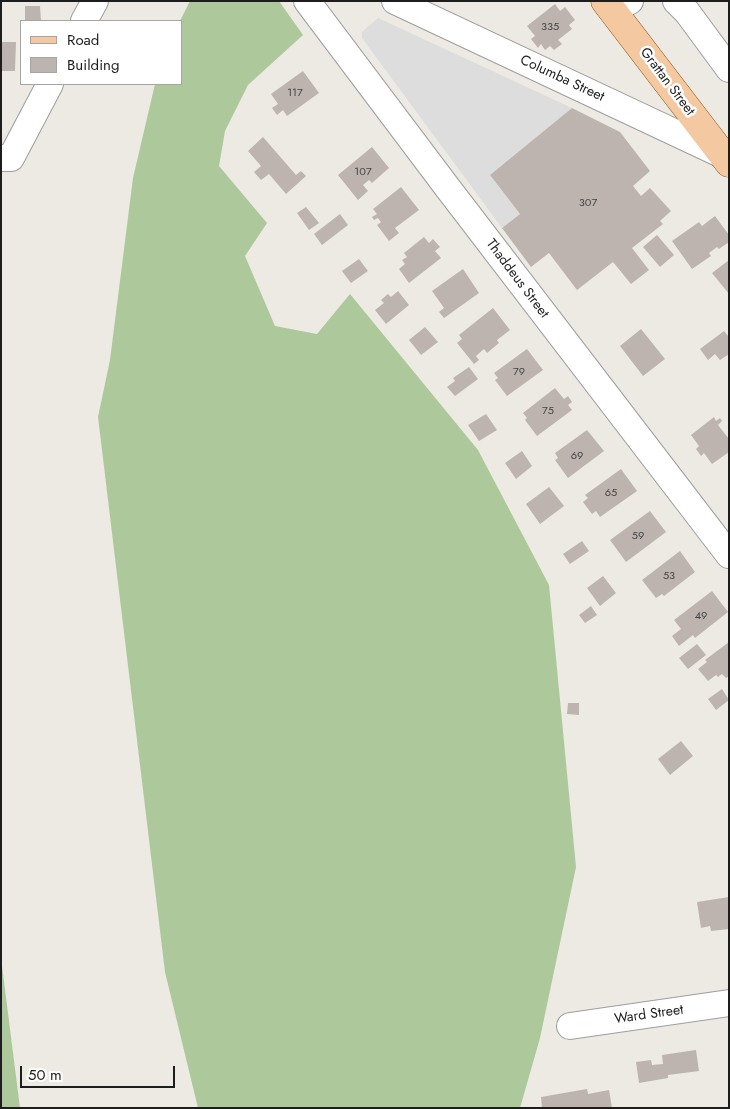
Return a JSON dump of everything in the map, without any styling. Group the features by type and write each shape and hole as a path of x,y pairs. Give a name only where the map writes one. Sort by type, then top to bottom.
{"main road":[{"name":"Grattan Street","path":"615,4 727,158"}],"street":[{"path":"85,20 95,1"},
{"name":"Thaddeus Street","path":"307,1 729,555"},
{"name":"Columba Street","path":"395,1 727,158"},
{"path":"676,1 687,12 729,70"},
{"path":"6,158 49,85"},
{"name":"Ward Street","path":"570,1026 729,1003"}],"green space":[{"path":"190,1 279,1 303,35 248,85 225,131 219,166 267,223 245,256 275,326 317,334 350,294 478,450 549,585 576,867 540,1038 520,1108 198,1108 165,972 98,417 110,360 133,178 155,85 182,85 180,20"},
{"path":"1,958 20,1108 1,1108"}],"shaded area":[{"path":"378,18 572,108 490,175 520,214 502,228 362,38 362,32"}],"building":[{"path":"555,4 560,11 565,7 575,20 569,25 572,29 558,40 562,44 554,50 550,46 545,50 541,44 538,48 531,39 535,36 527,26"},
{"path":"25,6 40,6 41,20 25,20"},
{"path":"1,42 16,42 15,71 1,71"},
{"path":"303,71 319,93 287,116 283,110 277,115 272,108 278,104 271,94"},
{"path":"572,108 620,132 650,171 633,186 641,196 650,188 671,211 660,221 663,224 632,248 649,270 631,284 613,262 577,290 549,253 531,267 502,228 520,214 490,175"},
{"path":"263,137 296,175 301,171 306,176 286,194 269,174 261,180 254,172 261,166 248,151"},
{"path":"372,147 389,168 372,183 369,180 363,185 368,191 358,200 338,175"},
{"path":"401,187 419,210 395,228 399,233 389,241 377,225 381,222 378,218 374,220 372,217 377,214 373,209"},
{"path":"306,207 319,223 309,230 297,213"},
{"path":"340,214 348,225 322,245 314,234"},
{"path":"715,216 729,235 729,242 719,249 717,247 709,253 711,256 692,269 672,241 699,222 702,226"},
{"path":"657,235 674,255 660,267 643,247"},
{"path":"424,237 429,243 433,239 440,247 435,251 441,258 409,283 399,269 405,264 402,260 407,257 404,253"},
{"path":"359,259 368,271 351,283 342,271"},
{"path":"729,260 729,294 712,273"},
{"path":"463,269 479,293 444,318 439,312 444,308 432,291"},
{"path":"398,291 409,305 386,324 375,310 384,303 381,300 388,294 391,297"},
{"path":"493,308 510,330 497,340 499,343 487,353 484,349 476,356 479,360 474,364 457,343 462,339 459,335"},
{"path":"425,327 438,342 421,355 409,340"},
{"path":"641,329 665,359 643,376 620,346"},
{"path":"724,331 729,337 729,354 720,360 715,354 708,360 700,349"},
{"path":"527,349 543,370 507,396 495,380 498,378 494,373"},
{"path":"469,367 478,379 455,396 447,387 455,381 453,378"},
{"path":"555,388 564,399 568,396 572,402 568,405 572,410 537,436 525,420 527,418 523,413"},
{"path":"486,414 497,430 479,441 468,425"},
{"path":"714,417 716,421 720,418 722,421 718,425 729,439 729,452 712,464 704,453 701,456 696,449 699,446 691,435"},
{"path":"587,430 604,451 568,478 555,460 558,458 555,453"},
{"path":"522,451 532,466 516,479 505,463"},
{"path":"621,469 637,491 600,517 596,511 592,514 583,502 588,498 585,495"},
{"path":"549,487 564,506 540,524 526,504"},
{"path":"650,511 666,532 626,562 610,540"},
{"path":"582,541 589,551 570,564 563,554"},
{"path":"680,551 695,572 664,596 662,594 656,598 642,580"},
{"path":"603,576 616,593 600,606 587,588"},
{"path":"712,591 728,612 695,638 693,635 679,646 672,636 681,629 674,620"},
{"path":"591,606 597,615 585,623 579,615"},
{"path":"729,642 729,676 726,678 722,674 718,677 716,675 708,681 698,669 707,662 705,660"},
{"path":"697,644 706,655 688,669 679,658"},
{"path":"722,689 729,700 716,710 708,699"},
{"path":"568,703 579,703 579,715 567,714"},
{"path":"681,741 693,756 670,775 658,759"},
{"path":"729,897 729,929 711,931 710,926 701,928 697,902"},
{"path":"696,1050 699,1071 668,1075 668,1078 639,1083 636,1062 651,1060 652,1065 663,1064 662,1055"},
{"path":"587,1089 588,1094 609,1090 612,1108 542,1108 541,1097"}]}
